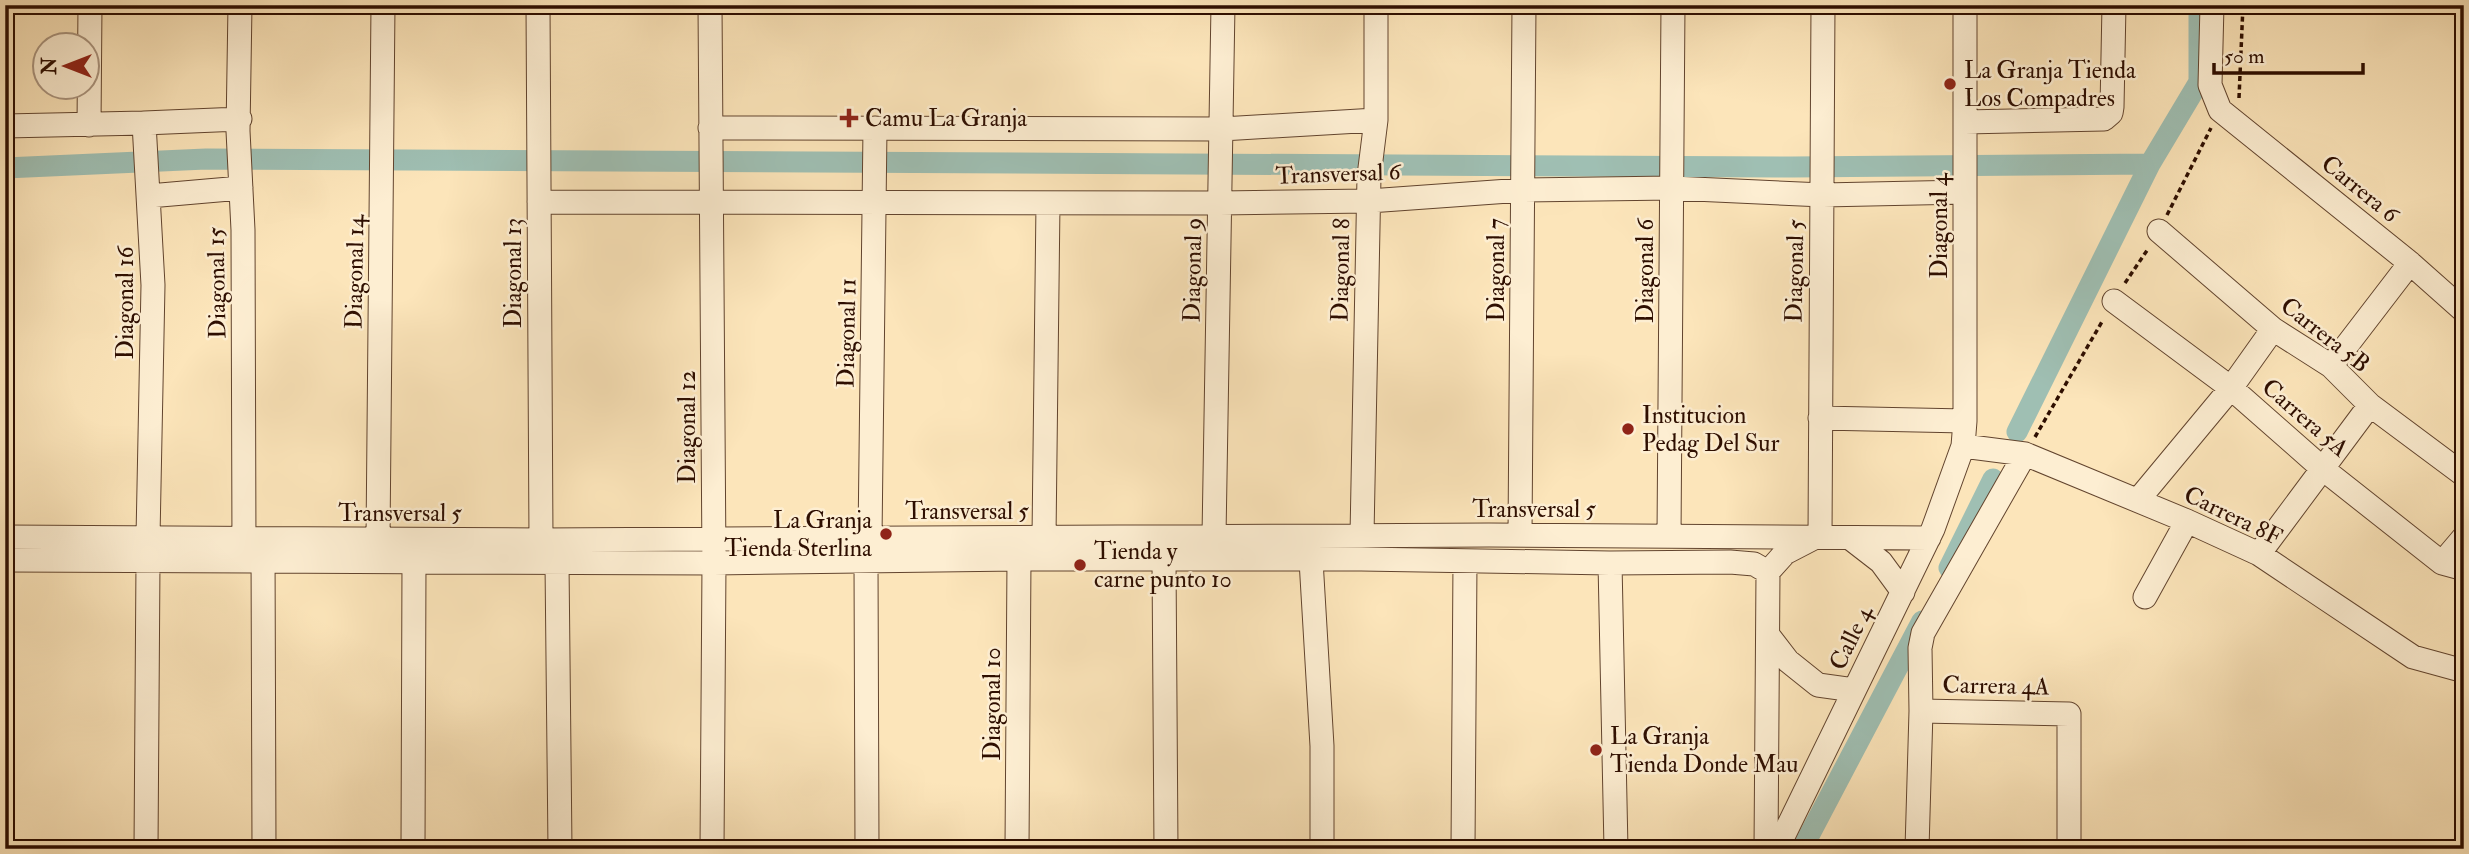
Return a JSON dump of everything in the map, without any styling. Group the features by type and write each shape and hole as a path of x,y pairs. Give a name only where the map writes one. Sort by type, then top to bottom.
{"street":[{"path":"89,125 90,5"},
{"name":"Diagonal 15","path":"240,5 240,179 264,849"},
{"name":"Diagonal 14","path":"379,539 383,5"},
{"name":"Diagonal 13","path":"538,5 541,540"},
{"name":"Diagonal 12","path":"710,5 714,563 712,849"},
{"name":"Diagonal 9","path":"1214,536 1223,5"},
{"name":"Diagonal 8","path":"1362,535 1369,176 1376,120 1376,5"},
{"name":"Diagonal 7","path":"1520,535 1524,5"},
{"name":"Diagonal 6","path":"1669,536 1673,5"},
{"name":"Diagonal 5","path":"1817,537 1823,5"},
{"name":"Diagonal 4","path":"1962,446 1965,421 1965,5"},
{"path":"1965,122 2104,119 2111,113 2112,107 2114,5"},
{"path":"2212,5 2210,85 2229,118"},
{"name":"Carrera 6","path":"2229,118 2410,263 2464,311"},
{"name":"Transversal 6","path":"710,139 875,128 1220,137 1376,120"},
{"path":"5,126 144,123 239,125"},
{"name":"Diagonal 16","path":"144,123 153,285 146,849"},
{"name":"Diagonal 11","path":"870,538 875,128"},
{"name":"Transversal 6","path":"538,196 712,196 875,203 1048,203 1220,197 1369,201 1672,170 1823,190 1965,176"},
{"path":"149,196 240,179"},
{"path":"1044,537 1048,203"},
{"name":"Carrera 5B","path":"2159,231 2273,329 2331,366 2370,405 2464,475"},
{"path":"2331,366 2410,263"},
{"name":"Carrera 5A","path":"2114,301 2231,388 2323,469 2453,566"},
{"path":"2138,500 2231,388 2273,329"},
{"path":"2259,554 2370,405"},
{"path":"1820,418 1965,421"},
{"name":"Carrera 8F","path":"1962,446 2025,454 2187,521 2259,554 2413,657 2464,671"},
{"name":"Calle 4","path":"1777,849 1929,538 1962,446"},
{"path":"1917,849 1920,648 1923,633 2025,454"},
{"path":"2145,597 2187,521"},
{"name":"Transversal 5","path":"253,550 379,539 1362,535 1929,538"},
{"name":"Transversal 5","path":"5,537 148,549 253,550 414,562 714,563 1019,559 1730,562 1754,565 1768,572"},
{"path":"1766,849 1768,572 1785,553 1817,537"},
{"path":"2453,566 2464,537"},
{"path":"1850,538 1881,562 1903,592"},
{"name":"Transversal 5","path":"5,561 148,549"},
{"name":"Diagonal 10","path":"1017,849 1019,559"},
{"path":"1164,559 1166,849"},
{"path":"1311,560 1322,746 1322,849"},
{"path":"1463,849 1465,561"},
{"path":"413,849 414,562"},
{"path":"866,562 867,849"},
{"path":"557,563 560,849"},
{"path":"1610,563 1616,849"},
{"path":"1768,635 1788,661 1818,685 1854,691"},
{"name":"Carrera 4A","path":"1921,710 2069,714 2069,849"}],"path":[{"path":"2229,118 2243,5"}],"waterway":[{"path":"2017,432 2150,164 2199,82 2199,5"},
{"path":"5,168 206,159 1792,167 2150,164"},
{"path":"1949,568 1993,479"},
{"path":"1802,849 1922,621"}],"place":[{"name":"La Granja Tienda Los Compadres","path":"1950,84"},
{"name":"Camu La Granja","path":"849,118"},
{"name":"Institucion Pedag Del Sur","path":"1628,429"},
{"name":"La Granja Tienda Sterlina","path":"886,534"},
{"name":"Tienda y carne punto 10","path":"1080,565"},
{"name":"La Granja Tienda Donde Mau","path":"1596,750"}]}
